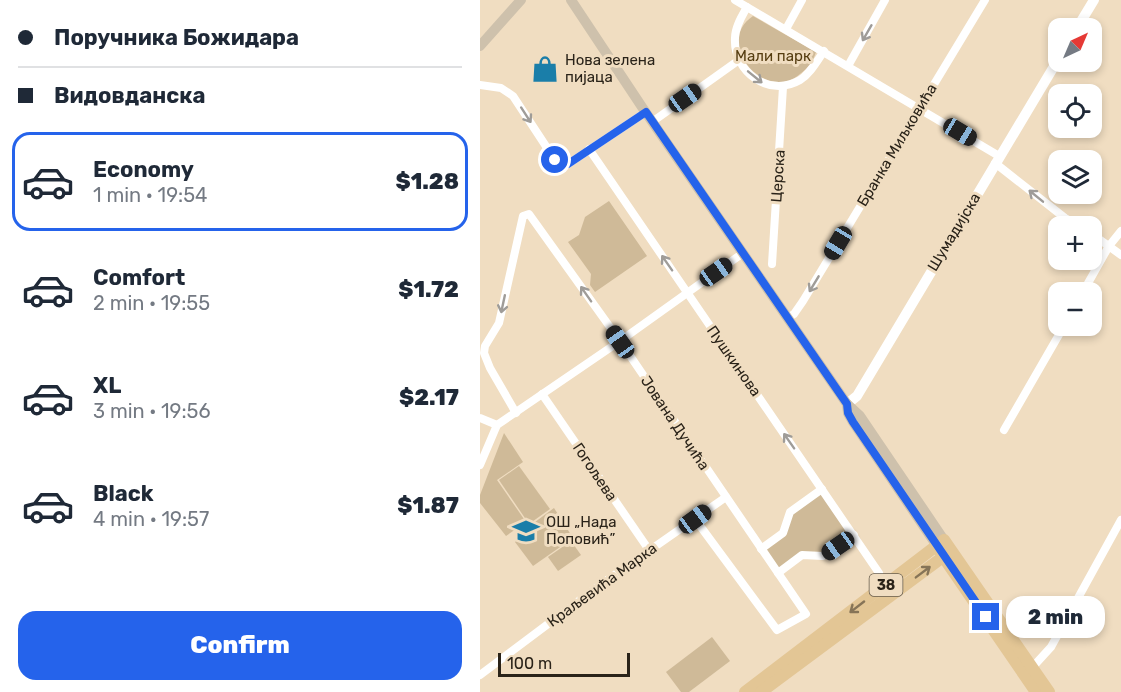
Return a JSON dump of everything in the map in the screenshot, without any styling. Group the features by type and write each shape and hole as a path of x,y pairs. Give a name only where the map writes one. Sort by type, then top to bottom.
{"main road":[{"path":"480,46 521,0"},
{"path":"571,0 742,254 847,404 848,413 853,422 1028,671 1049,692"},
{"name":"38","path":"745,692 944,549"},
{"name":"38","path":"761,692 944,549"},
{"path":"1028,671 1036,692"}],"street":[{"path":"735,0 920,108 997,159 1063,216"},
{"path":"786,29 802,0"},
{"path":"848,66 885,0"},
{"name":"Бранка Миљковића","path":"787,318 794,314 803,301 985,0"},
{"path":"1083,18 1094,0"},
{"path":"747,7 735,34 735,47 739,60 746,70 761,82 773,87 783,87 800,80 824,51"},
{"path":"652,122 739,60"},
{"name":"Шумадијска","path":"847,404 857,396 1050,72"},
{"path":"480,85 501,88 513,96 555,160 562,165 568,164 646,112"},
{"name":"Церска","path":"772,264 783,87"},
{"name":"Пушкинова","path":"589,149 879,573"},
{"name":"Јована Дучића","path":"516,412 495,378 484,353 485,346 499,323 521,223 526,214 531,215 620,342 806,614 777,630 695,519"},
{"path":"1089,282 1109,246 1121,231"},
{"path":"1102,241 1121,255"},
{"path":"480,465 497,425 620,342 742,254"},
{"path":"1004,430 1058,336"},
{"name":"Гогољева","path":"542,394 649,550"},
{"path":"480,418 497,425"},
{"path":"761,549 783,533 790,512 822,489"},
{"name":"Краљевића Марка","path":"480,675 649,550 726,497"},
{"path":"1028,671 1051,646 1121,520"},
{"path":"778,573 802,555 823,556 854,535"}],"green space":[{"name":"Мали парк","path":"753,16 816,52 812,62 800,74 786,81 772,81 759,76 748,66 741,54 739,41 742,27"},
{"path":"609,201 647,256 595,292 590,285 591,274 568,242 579,235 585,217"},
{"path":"504,433 523,462 497,480 526,522 506,536 480,503 480,495"},
{"path":"519,466 550,509 529,524 499,480"},
{"path":"822,489 854,535 823,556 802,555 778,573 761,549 783,533 790,512"},
{"path":"554,508 573,538 533,566 515,542 531,525"},
{"path":"571,541 581,555 558,571 548,557"},
{"path":"712,637 730,661 689,692 681,692 666,672"}],"place":[{"name":"Нова зелена пијаца","path":"545,69"},
{"name":"ОШ „Нада Поповић”","path":"526,531"}],"route":[{"path":"555,160 562,165 568,164 646,112 847,404 848,413 853,422 986,617"}]}
